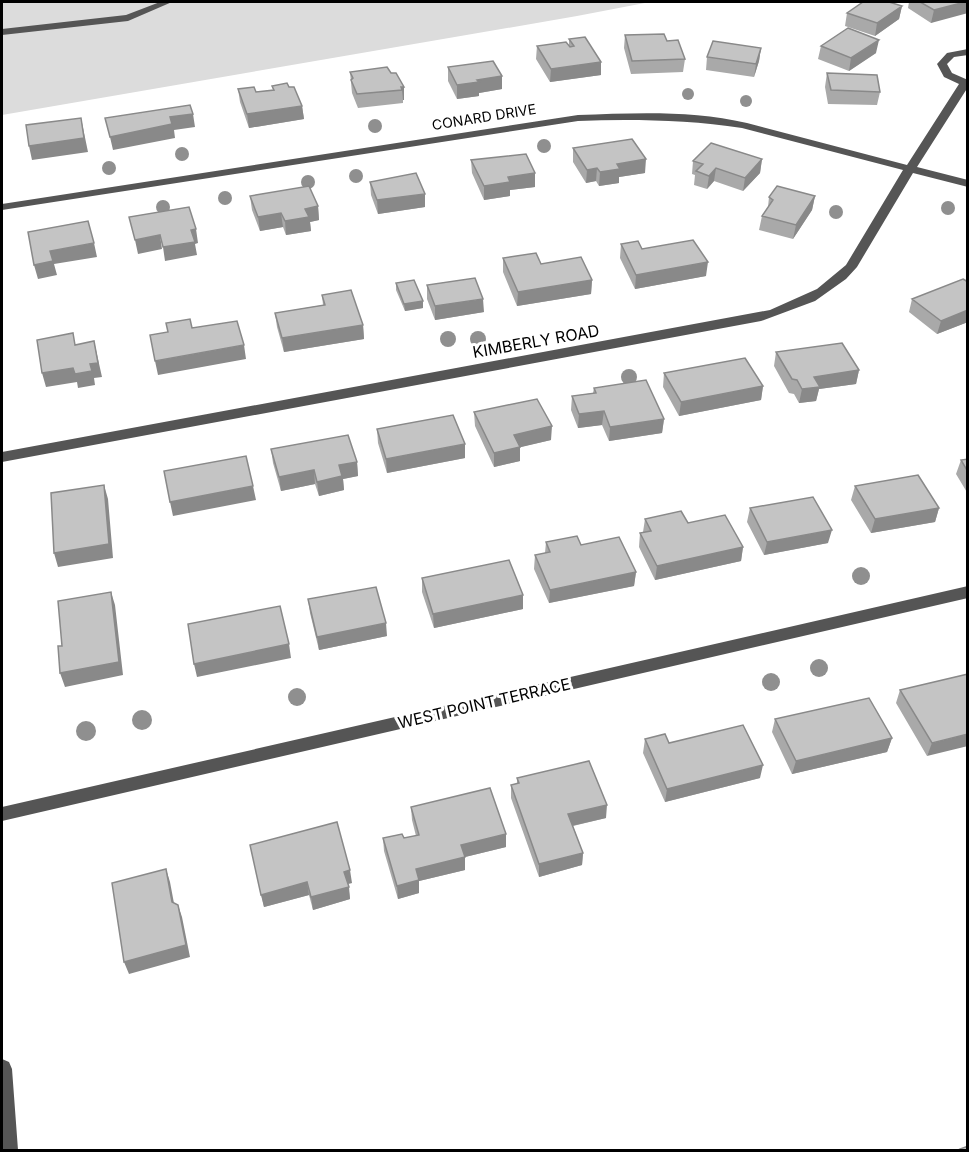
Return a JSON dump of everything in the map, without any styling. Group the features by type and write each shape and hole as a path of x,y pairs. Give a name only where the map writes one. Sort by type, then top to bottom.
{"street":[{"path":"2,32 128,18 167,2"},
{"name":"KIMBERLY ROAD","path":"2,457 783,311 823,292 852,267 910,167 966,83 948,75 942,64 951,56 968,52"},
{"name":"CONARD DRIVE","path":"2,207 589,118 655,115 713,119 743,125 968,184"},
{"name":"WEST POINT TERRACE","path":"2,814 968,592"},
{"path":"2,1069 8,1150"}],"shaded area":[{"path":"2,2 650,2 2,115"}],"building":[{"path":"863,2 889,2 902,6 877,23 847,13"},
{"path":"920,2 965,2 934,10"},
{"path":"848,28 879,40 851,58 821,46"},
{"path":"664,34 667,41 678,40 685,59 632,61 625,35"},
{"path":"585,37 601,62 551,69 537,46 566,42 570,47 574,46 569,39"},
{"path":"713,41 761,48 756,64 707,57"},
{"path":"493,61 502,76 457,85 448,67"},
{"path":"387,67 391,73 396,73 404,87 401,87 402,90 357,94 350,72"},
{"path":"827,73 877,75 880,92 831,90"},
{"path":"287,83 289,87 294,87 302,106 247,114 238,89 254,87 256,92 274,90 272,86"},
{"path":"190,105 193,114 170,117 172,124 110,137 105,118"},
{"path":"81,118 84,138 29,146 26,125"},
{"path":"632,139 646,159 617,164 620,169 600,172 597,168 587,170 573,148"},
{"path":"711,143 762,159 745,178 716,168 709,176 696,171 703,164 693,161"},
{"path":"526,154 535,173 508,177 510,182 484,186 471,160"},
{"path":"416,173 425,194 377,200 370,182"},
{"path":"309,186 318,206 305,209 309,217 285,221 281,213 258,217 250,196"},
{"path":"777,186 815,196 796,225 762,216 773,200 769,197"},
{"path":"189,207 196,229 191,230 195,242 163,247 160,235 135,240 129,217"},
{"path":"88,221 94,243 50,251 53,261 34,265 28,232"},
{"path":"693,240 708,262 636,275 621,244 638,241 642,249"},
{"path":"536,253 541,264 581,257 592,280 518,292 503,258"},
{"path":"475,278 483,299 435,306 427,285"},
{"path":"963,279 968,282 968,310 941,321 912,299"},
{"path":"414,280 423,301 404,304 396,283"},
{"path":"351,290 363,325 282,338 275,313 325,305 322,295"},
{"path":"190,319 192,328 237,321 244,345 155,361 150,335 168,332 166,323"},
{"path":"73,333 75,345 94,341 98,363 90,364 92,371 75,374 73,368 42,373 37,340"},
{"path":"842,343 859,370 814,377 820,387 802,389 797,380 792,379 776,352"},
{"path":"745,358 763,386 681,402 664,373"},
{"path":"646,380 664,419 610,427 604,411 579,414 572,396 596,393 594,388"},
{"path":"537,399 552,426 514,435 520,447 494,453 474,412"},
{"path":"453,415 465,444 386,459 377,429"},
{"path":"348,435 357,462 339,465 342,476 317,482 314,470 279,477 271,449"},
{"path":"246,456 253,486 170,502 164,471"},
{"path":"968,459 968,472 961,460"},
{"path":"918,475 939,508 875,519 855,486"},
{"path":"104,485 109,544 54,553 51,493"},
{"path":"813,497 832,530 767,542 750,508"},
{"path":"681,511 688,523 725,515 743,547 657,566 640,533 651,531 645,519"},
{"path":"577,536 581,545 619,537 636,572 550,590 535,555 550,552 546,542"},
{"path":"509,560 523,595 433,614 422,578"},
{"path":"376,587 386,623 317,637 308,599"},
{"path":"111,592 119,662 60,673 58,646 62,646 58,601"},
{"path":"280,606 289,644 194,664 188,624"},
{"path":"968,674 968,734 932,743 900,690"},
{"path":"869,698 892,738 796,761 775,719"},
{"path":"743,725 763,765 667,789 645,739 665,734 669,743"},
{"path":"589,761 607,805 568,814 583,853 539,864 511,785 519,783 517,778"},
{"path":"490,788 506,834 461,845 465,857 416,869 419,880 397,886 383,838 402,834 404,838 419,835 411,807"},
{"path":"337,822 350,870 344,872 349,887 311,897 307,882 261,895 250,845"},
{"path":"166,869 172,902 178,905 186,945 124,962 112,883"}]}
